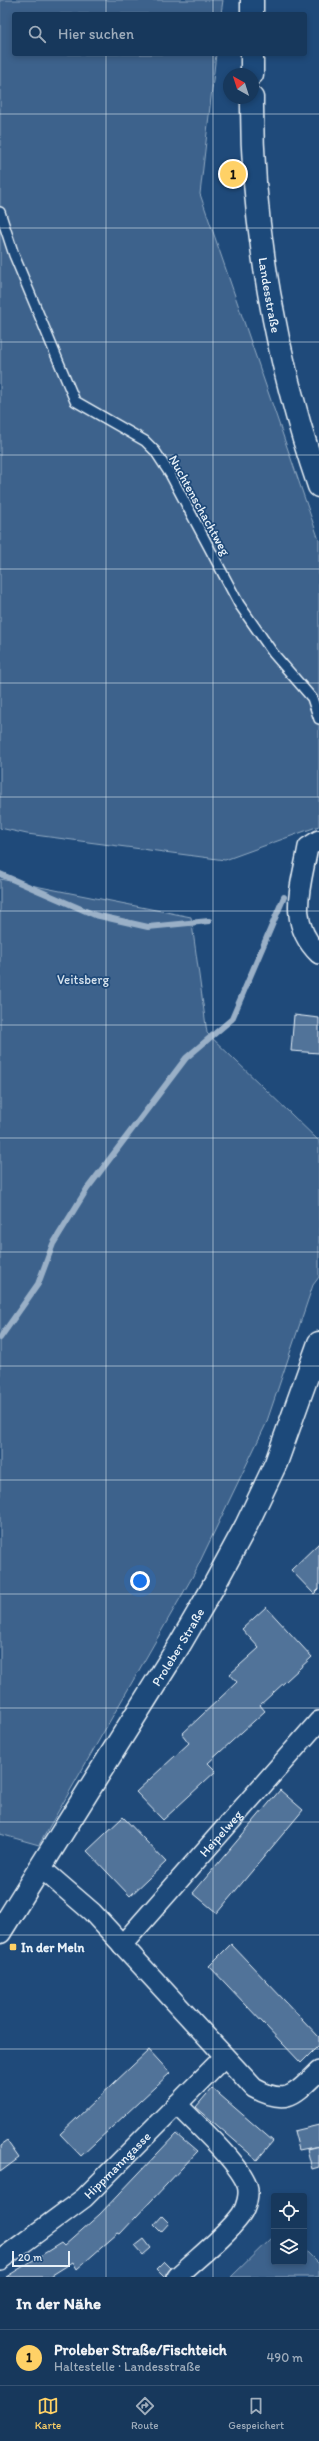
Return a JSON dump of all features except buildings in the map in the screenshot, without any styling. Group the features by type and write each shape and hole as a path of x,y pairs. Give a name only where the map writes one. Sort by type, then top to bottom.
{"main road":[{"path":"252,0 252,12"},
{"path":"252,56 252,68"},
{"name":"Landesstraße","path":"252,104 255,171 274,321 289,385 319,486"},
{"name":"Proleber Straße","path":"4,1923 41,1868 180,1644 246,1526 276,1463 319,1343"}],"street":[{"path":"319,840 308,847 299,903 299,924 307,942 319,954"},
{"name":"Heipelweg","path":"122,1946 319,1721"},
{"path":"41,1868 92,1912 254,2088 270,2097 280,2098 293,2093 313,2077"},
{"name":"Hippmanngasse","path":"0,2260 84,2198 224,2057"},
{"path":"177,2104 233,2162 247,2186 247,2199 242,2214 231,2227 177,2277"}],"lane":[{"name":"Nuchtenschachtweg","path":"0,212 14,255 75,401 145,441 155,451 170,474 239,604 273,653 312,698 319,720"}],"green space":[{"path":"0,0 223,0 221,12 12,12 12,56 216,56 200,194 319,540 319,826 225,860 27,834 0,828"},
{"name":"Veitsberg","path":"0,879 191,917 207,1033 319,1141 319,1277 313,1285 266,1424 194,1574 39,1845 0,1834"},
{"path":"271,2238 271,2265 307,2265 307,2252 319,2264 319,2277 231,2277"}],"waterway":[{"path":"0,874 95,915 148,927 209,921"},
{"path":"0,1338 38,1284 53,1244 87,1189 186,1058 232,1019 284,897"}],"place":[{"name":"Proleber Straße/Fischteich","path":"233,174"},
{"name":"In der Meln","path":"13,1947"}]}
